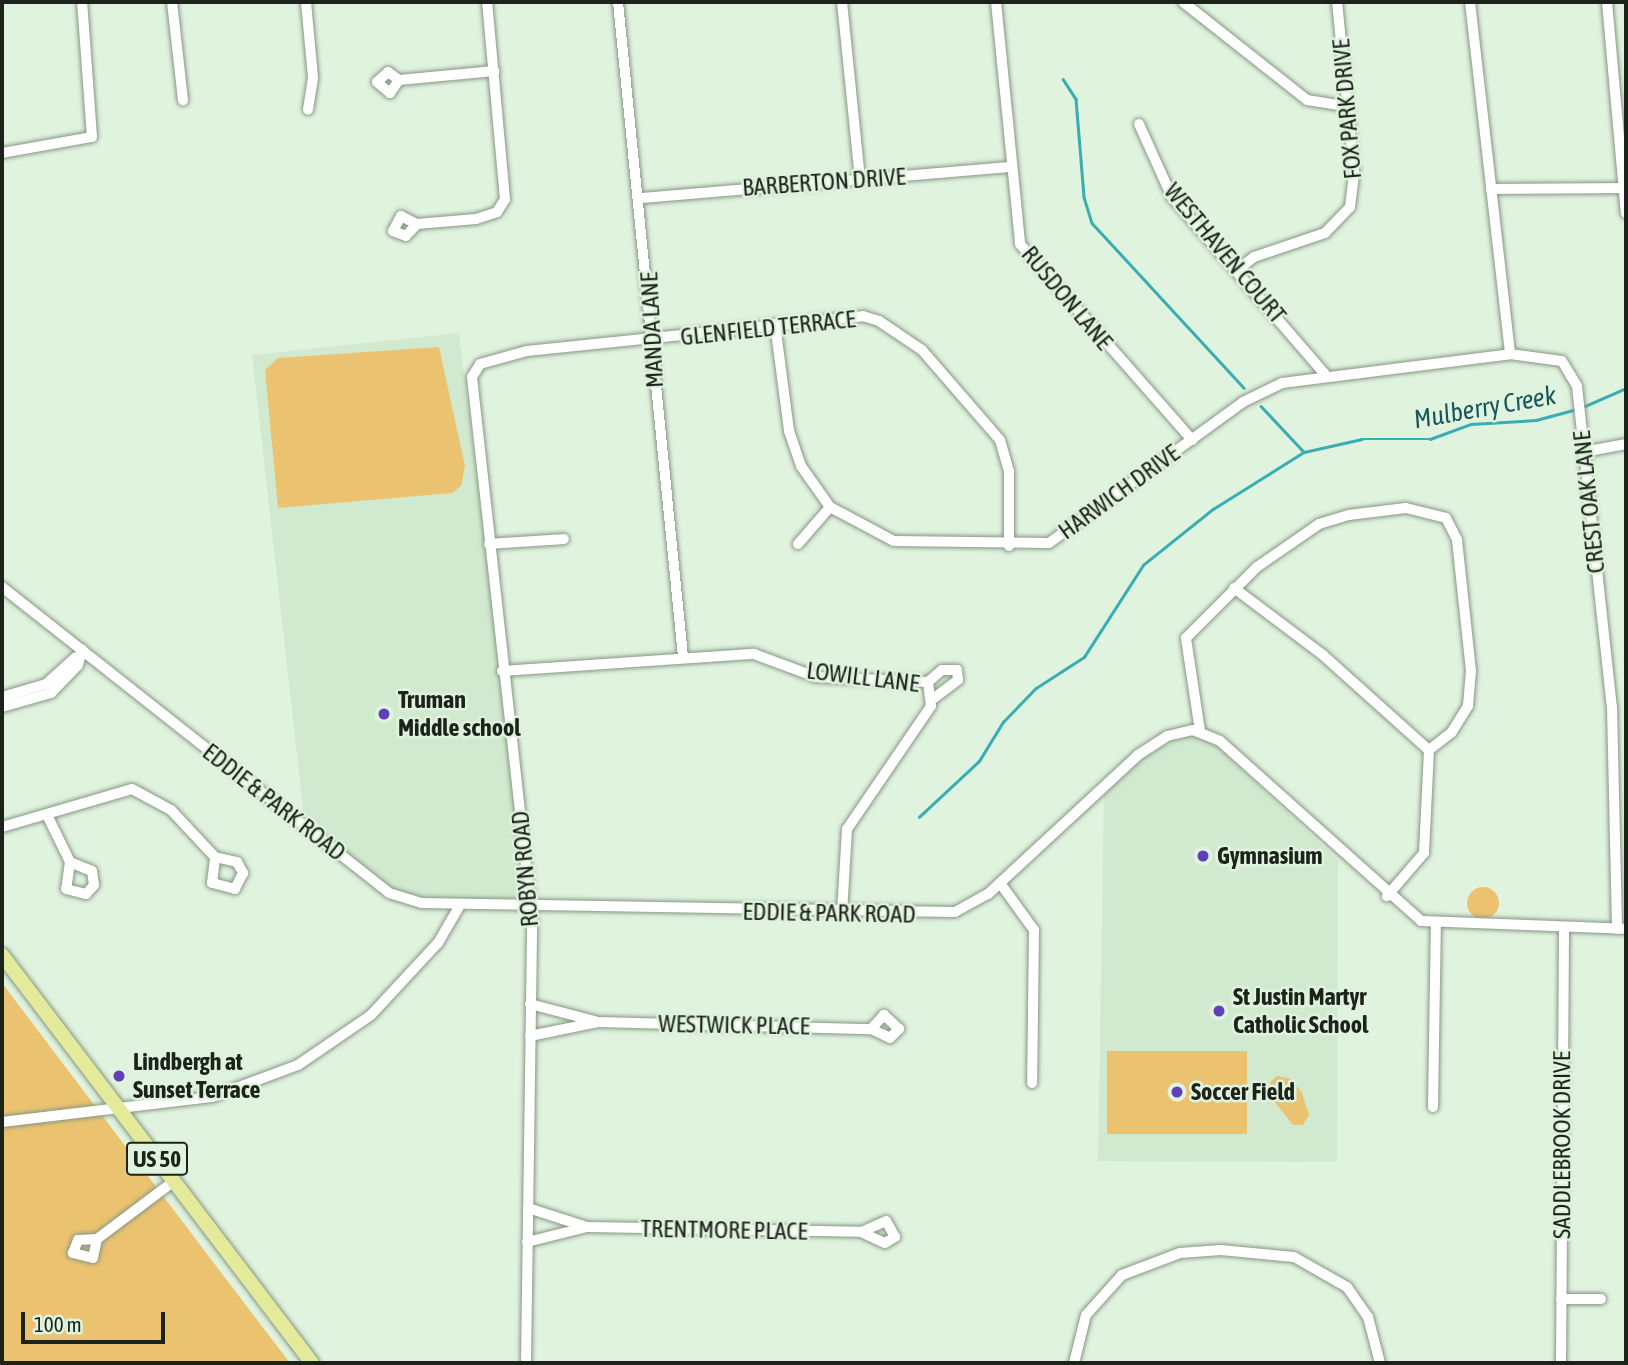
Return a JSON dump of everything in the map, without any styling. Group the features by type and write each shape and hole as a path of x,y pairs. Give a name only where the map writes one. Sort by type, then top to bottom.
{"main road":[{"name":"US 50","path":"2,955 312,1363"}],"street":[{"path":"2,153 92,137 82,2"},
{"path":"172,2 183,100"},
{"path":"306,2 313,78 308,110"},
{"path":"417,224 476,219 497,212 505,199 487,2"},
{"name":"MANDA LANE","path":"618,2 656,339 655,416 683,657"},
{"path":"842,2 860,180"},
{"name":"RUSDON LANE","path":"996,2 1008,167 1020,244 1029,259 1192,440"},
{"path":"1183,2 1307,100 1346,106"},
{"name":"FOX PARK DRIVE","path":"1236,271 1254,257 1325,233 1350,207 1354,172 1338,2"},
{"path":"1471,2 1510,354"},
{"path":"1607,2 1626,213"},
{"path":"398,80 495,71"},
{"name":"WESTHAVEN COURT","path":"1139,124 1172,197 1325,374"},
{"name":"BARBERTON DRIVE","path":"641,198 1008,167"},
{"path":"1491,189 1624,188"},
{"name":"GLENFIELD TERRACE","path":"472,377 480,364 527,351 863,316 922,350 1000,440 1009,471 1009,546"},
{"path":"775,324 794,449 830,507 799,544"},
{"name":"HARWICH DRIVE","path":"830,507 894,541 1009,546 1058,539 1265,390 1325,374 1510,354"},
{"name":"CREST OAK LANE","path":"1510,354 1562,361 1571,369 1578,402 1616,752 1621,929"},
{"name":"ROBYN ROAD","path":"472,377 502,671 530,906 526,1363"},
{"path":"1583,452 1626,444"},
{"path":"1387,896 1424,853 1429,750 1452,732 1468,706 1471,671 1452,526 1437,511 1349,515 1319,524 1234,588 1186,638 1200,731 1230,750 1387,896 1436,925 1621,929"},
{"path":"489,544 564,539"},
{"name":"EDDIE & PARK ROAD","path":"2,587 79,653 389,893 460,905 945,914 965,909 1000,883 1138,755 1167,736 1200,731"},
{"path":"1234,588 1323,655 1429,750"},
{"path":"2,697 46,684 79,653"},
{"path":"2,707 51,693 78,665 79,653"},
{"name":"LOWILL LANE","path":"502,671 754,654 817,677 928,682 934,698 855,811 847,829 842,913"},
{"path":"928,682 942,670 957,670 958,680 934,698"},
{"path":"2,827 48,817 132,789 171,810 215,857"},
{"path":"48,817 70,862"},
{"path":"1000,883 1034,930 1032,1083"},
{"path":"2,1122 120,1110 219,1095 327,1049 409,976 460,905"},
{"path":"1433,1107 1436,925"},
{"name":"SADDLEBROOK DRIVE","path":"1561,1363 1564,928"},
{"name":"WESTWICK PLACE","path":"530,1003 598,1022"},
{"name":"WESTWICK PLACE","path":"530,1036 598,1022 871,1028"},
{"path":"97,1240 174,1181"},
{"name":"TRENTMORE PLACE","path":"528,1208 587,1227"},
{"name":"TRENTMORE PLACE","path":"527,1242 587,1227 862,1232"},
{"path":"1073,1363 1086,1315 1122,1275 1180,1253 1221,1250 1294,1257 1347,1287 1368,1317 1380,1363"},
{"path":"1561,1298 1601,1299"}],"shaded area":[{"path":"459,333 530,906 424,899 390,890 305,826 252,355"},
{"path":"439,347 465,466 461,486 452,493 278,508 265,370 278,358"},
{"name":"St Justin Martyr Catholic School","path":"1188,735 1212,741 1338,861 1337,1162 1098,1161 1104,793 1147,754"},
{"path":"1483,887 1494,892 1499,903 1494,914 1483,919 1472,914 1467,903 1472,892"},
{"path":"2,983 210,1258 290,1363 2,1363"},
{"name":"Soccer Field","path":"1107,1051 1247,1051 1247,1134 1107,1134"},
{"path":"1277,1076 1292,1079 1302,1093 1309,1115 1303,1125 1293,1125 1273,1100 1270,1082"}],"waterway":[{"path":"1063,79 1076,99 1084,197 1092,223 1244,388"},
{"name":"Mulberry Creek","path":"1583,407 1626,388"},
{"path":"1261,406 1304,452"},
{"path":"919,817 979,761 1003,722 1036,688 1084,657 1143,565 1213,509 1304,452 1362,439 1430,439 1471,424 1536,420 1577,409"}],"place":[{"name":"Truman Middle school","path":"384,714"},
{"name":"Gymnasium","path":"1203,856"},
{"name":"St Justin Martyr Catholic School","path":"1219,1011"},
{"name":"Lindbergh at Sunset Terrace","path":"119,1076"},
{"name":"Soccer Field","path":"1177,1092"}]}
